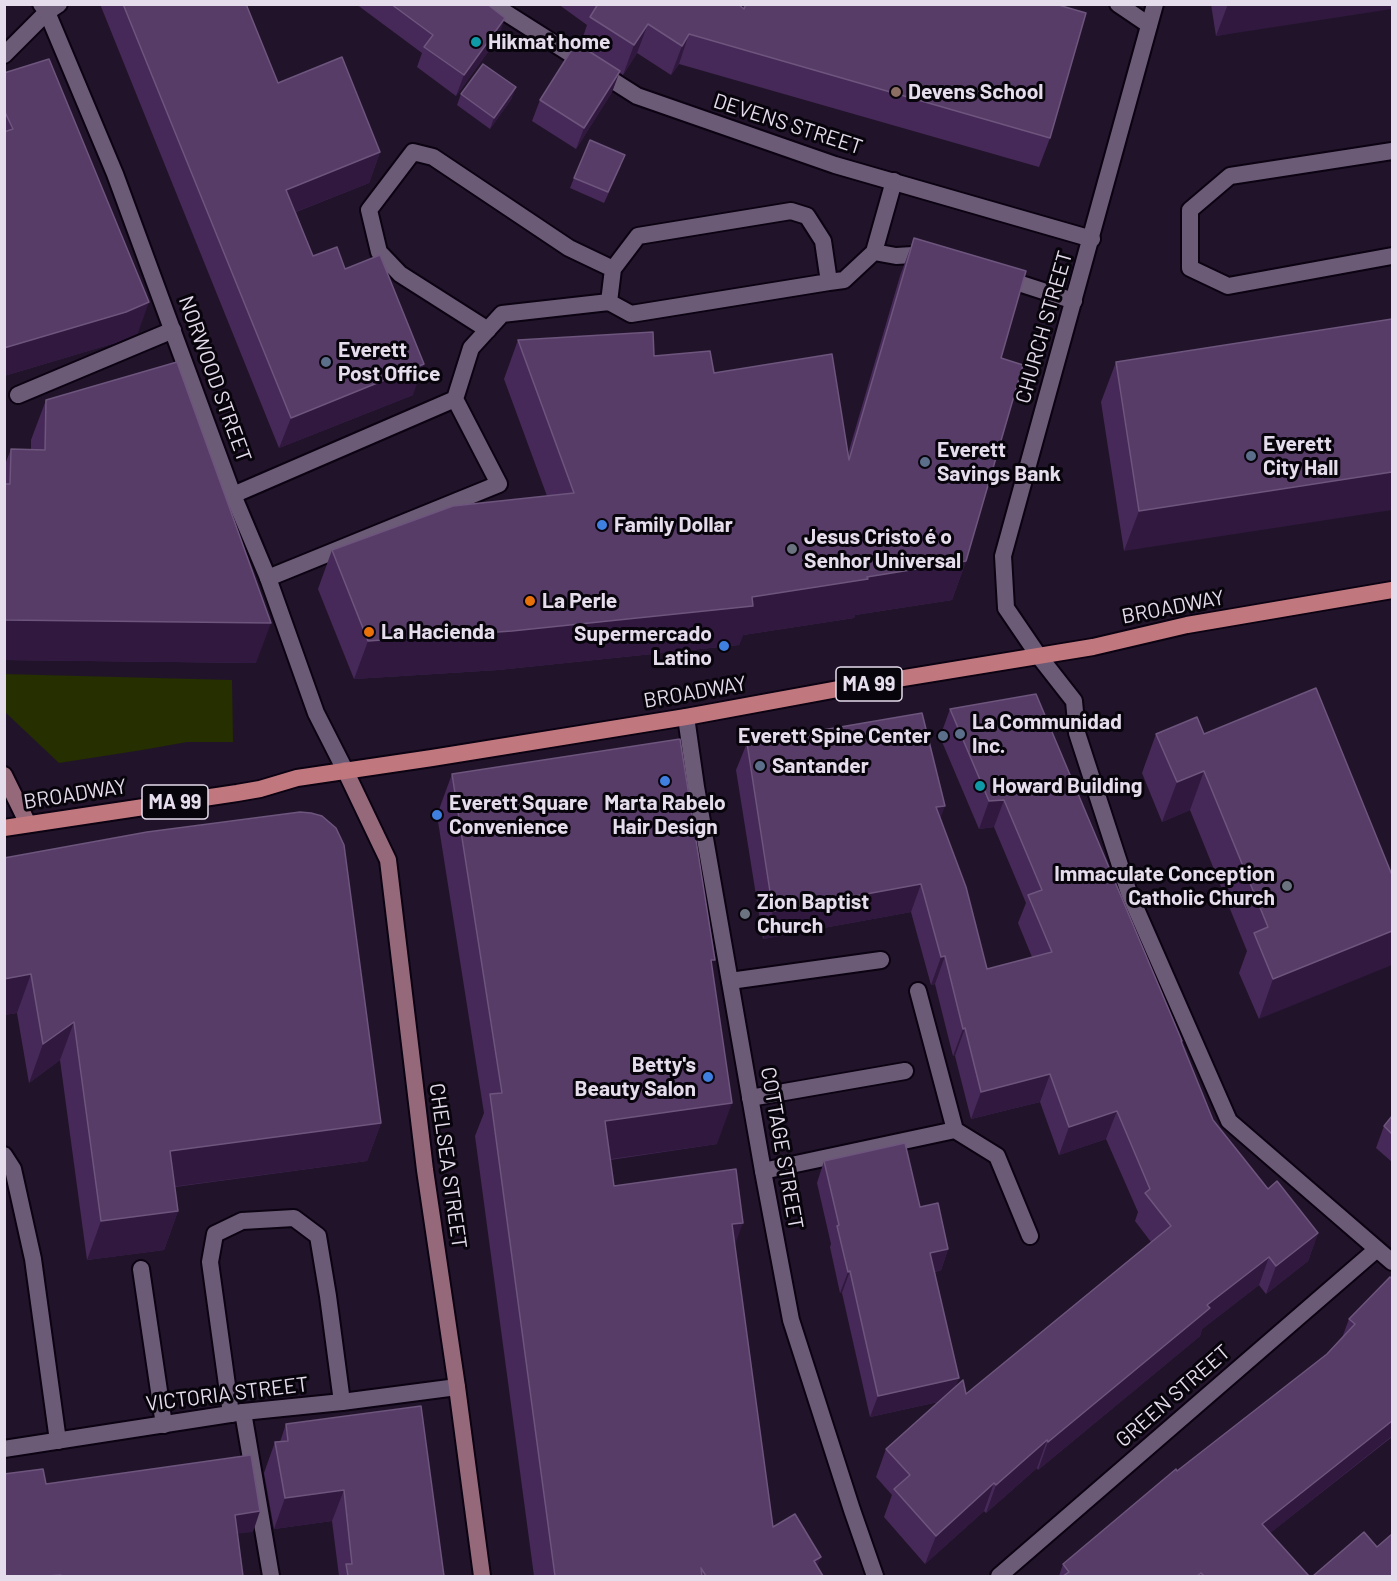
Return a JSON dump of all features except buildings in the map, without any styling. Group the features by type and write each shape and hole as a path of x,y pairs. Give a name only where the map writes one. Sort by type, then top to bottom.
{"main road":[{"name":"BROADWAY","path":"4,828 237,793 297,778 686,717 849,687 1092,647 1187,626 1392,590"},
{"name":"CHELSEA STREET","path":"345,770 388,860 425,1170 482,1576"},
{"path":"4,775 28,824"}],"street":[{"name":"DEVENS STREET","path":"492,4 638,96 835,165 1092,239"},
{"path":"1118,4 1149,25"},
{"name":"CHURCH STREET","path":"1155,4 1003,556 1006,608 1038,655 1074,701 1077,733 1129,893 1229,1121 1392,1262"},
{"path":"4,55 49,7"},
{"name":"NORWOOD STREET","path":"49,7 116,174 234,495 268,578 316,713 345,770"},
{"path":"1392,151 1230,176 1190,210 1190,268 1228,285 1392,256"},
{"path":"488,330 400,274 379,252 369,210 413,152 432,157 569,248 613,269"},
{"path":"268,578 499,484 455,399 471,348 502,314 609,302 631,314 844,280 874,252 894,181"},
{"path":"609,302 613,269 638,236 791,211 807,216 823,241 829,282"},
{"path":"874,252 896,256 930,254 941,258"},
{"path":"986,273 1074,301"},
{"path":"18,394 173,330"},
{"path":"234,495 455,399"},
{"name":"COTTAGE STREET","path":"686,717 750,1098 791,1320 875,1576"},
{"path":"730,981 881,960"},
{"path":"918,991 955,1130"},
{"path":"750,1098 905,1071"},
{"path":"763,1172 955,1130 998,1156 1030,1236"},
{"path":"4,1155 13,1169 33,1259 58,1441"},
{"path":"271,1576 237,1413 210,1262 215,1234 242,1221 294,1218 318,1236 342,1402"},
{"name":"GREEN STREET","path":"999,1576 1377,1250"},
{"path":"141,1269 164,1425"},
{"name":"VICTORIA STREET","path":"4,1449 237,1413 457,1388"}],"green space":[{"path":"4,674 232,680 233,742 187,742 59,763 5,712"}],"place":[{"name":"Hikmat home","path":"476,42"},
{"name":"Devens School","path":"896,92"},
{"name":"Everett Post Office","path":"326,362"},
{"name":"Everett City Hall","path":"1251,456"},
{"name":"Everett Savings Bank","path":"925,462"},
{"name":"Family Dollar","path":"602,525"},
{"name":"Jesus Cristo é o Senhor Universal","path":"792,549"},
{"name":"La Perle","path":"530,601"},
{"name":"La Hacienda","path":"369,632"},
{"name":"Supermercado Latino","path":"724,646"},
{"name":"La Communidad Inc.","path":"960,734"},
{"name":"Everett Spine Center","path":"943,736"},
{"name":"Santander","path":"760,766"},
{"name":"Marta Rabelo Hair Design","path":"665,781"},
{"name":"Howard Building","path":"980,786"},
{"name":"Everett Square Convenience","path":"437,815"},
{"name":"Immaculate Conception Catholic Church","path":"1287,886"},
{"name":"Zion Baptist Church","path":"745,914"},
{"name":"Betty's Beauty Salon","path":"708,1077"}]}
